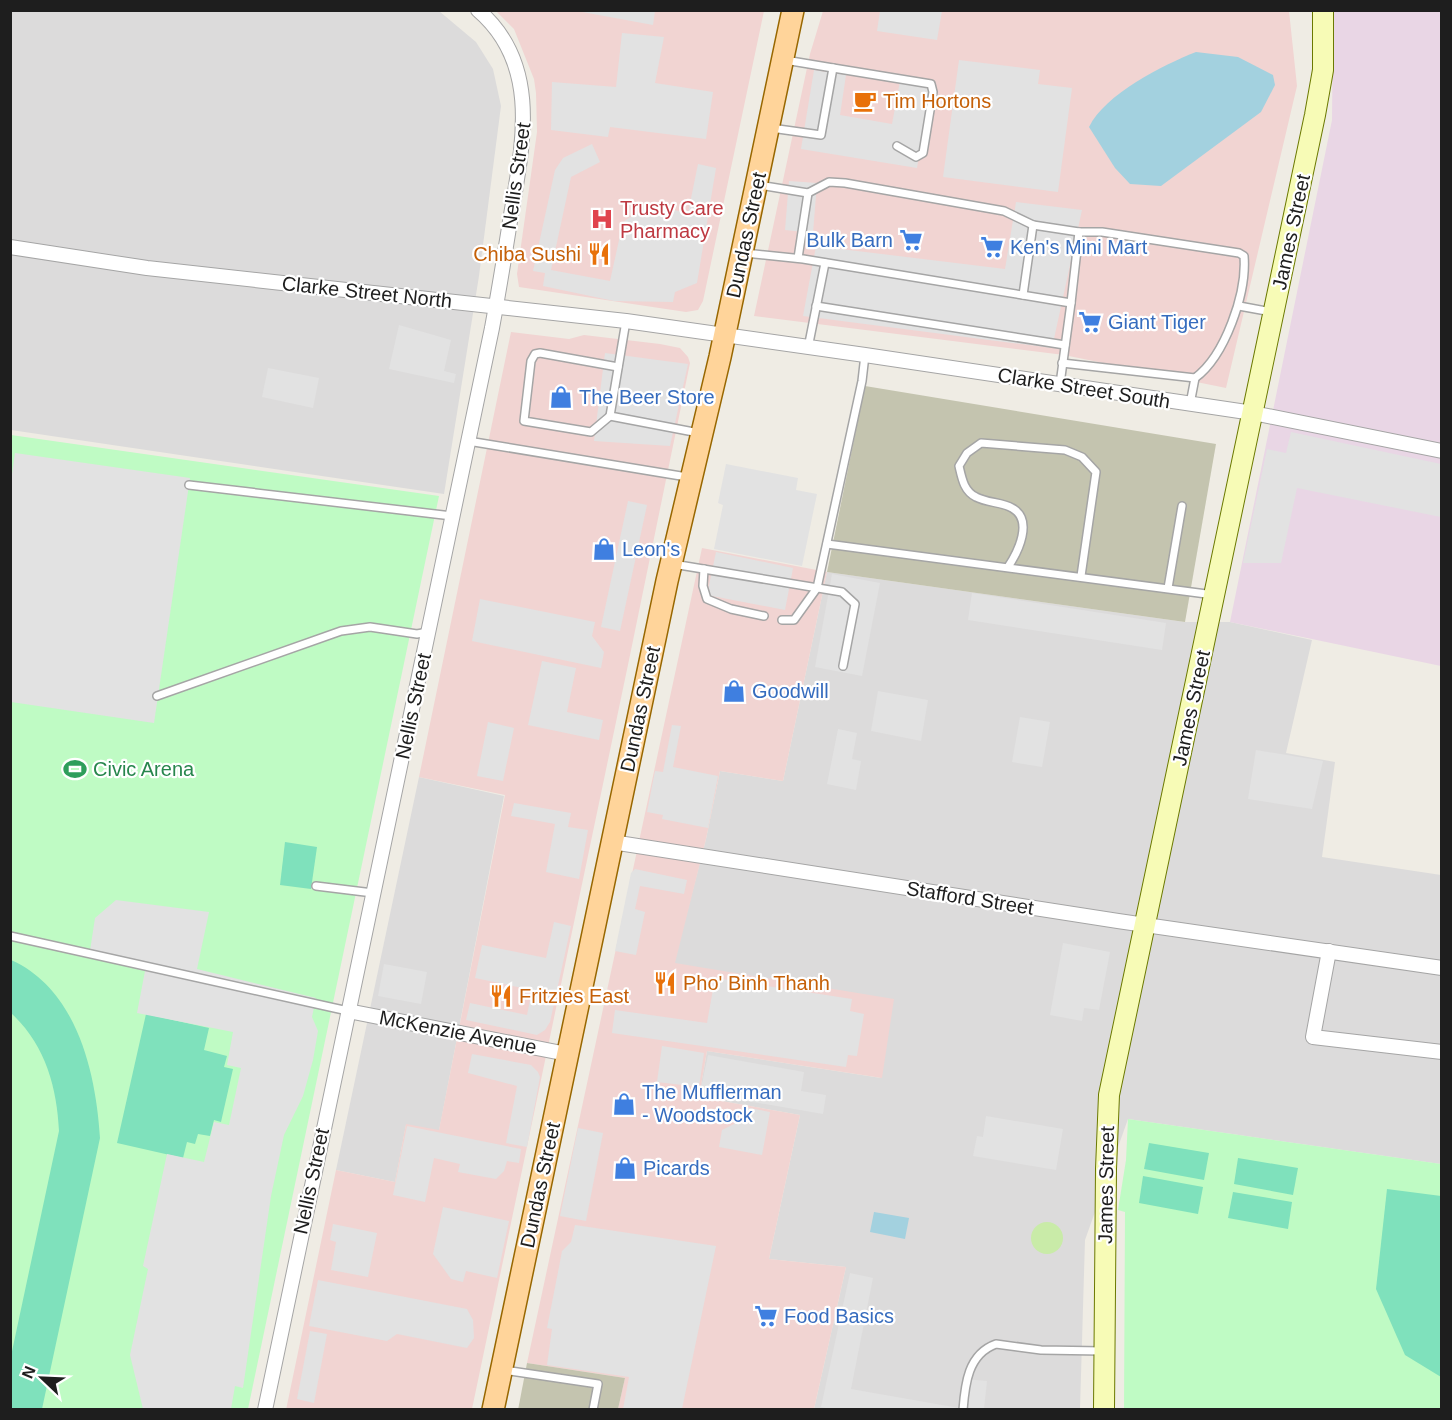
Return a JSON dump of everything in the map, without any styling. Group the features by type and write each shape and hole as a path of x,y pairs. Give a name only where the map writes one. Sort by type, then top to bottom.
{"main road":[{"name":"Dundas Street","path":"493,1410 670,564 724,336 793,10"}],"street":[{"name":"Nellis Street","path":"265,1410 496,306 523,140 524,100 516,67 506,44 478,10"},
{"name":"James Street","path":"1104,1410 1107,1118 1124,1020 1146,925 1323,70 1323,10"},
{"name":"Clarke Street North","path":"10,247 147,268 626,321 724,336"},
{"name":"Clarke Street South","path":"724,336 1252,413 1442,451"},
{"name":"Stafford Street","path":"612,842 1146,925 1442,968"},
{"path":"1329,951 1313,1037 1442,1052"},
{"name":"McKenzie Avenue","path":"348,1011 567,1054"}],"lane":[{"path":"783,60 931,84 933,92 923,153 916,157 897,146"},
{"path":"769,127 821,135 833,68"},
{"path":"756,184 808,192 829,183 845,183 1004,211 1034,225 1079,232 1102,232 1239,253 1244,256 1245,261 1239,306 1214,358 1195,378 1190,404"},
{"path":"798,258 808,192"},
{"path":"1023,295 1034,225"},
{"path":"1060,384 1079,232"},
{"path":"742,253 825,262 1071,303"},
{"path":"808,348 825,262"},
{"path":"816,306 1065,345"},
{"path":"1239,306 1274,313"},
{"path":"618,367 535,354 531,361 524,421 591,432 610,416 626,321"},
{"path":"782,620 794,620 818,588 862,381 865,355"},
{"path":"1062,363 1195,378"},
{"path":"610,416 700,433"},
{"path":"468,441 690,478"},
{"path":"1008,567 1023,537 1022,520 1014,509 975,497 963,484 959,466 967,453 981,443 1065,450 1082,457 1096,471 1081,576"},
{"path":"189,485 452,516"},
{"path":"1168,588 1182,506"},
{"path":"826,544 1215,595"},
{"path":"670,564 842,592 855,604 843,666"},
{"path":"704,569 703,586 707,599 731,609 764,616"},
{"path":"157,696 341,631 370,627 417,634 428,632"},
{"path":"316,886 375,893"},
{"path":"10,936 348,1011"},
{"path":"963,1410 966,1377 989,1346 996,1344 1041,1350 1105,1351"},
{"path":"501,1370 598,1384 593,1410"}],"shaded area":[{"path":"11,11 439,11 476,42 493,69 501,106 479,276 444,494 11,430"},
{"path":"496,11 764,11 703,301 698,310 686,312 519,287 517,274 537,132 536,93 534,79 514,29"},
{"path":"577,11 655,11 653,25"},
{"path":"823,11 1289,11 1297,86 1226,388 1064,355 754,316 810,54"},
{"path":"880,11 942,11 937,40 877,31"},
{"path":"1333,11 1441,11 1441,666 1230,622 1332,120"},
{"path":"622,33 664,37 655,83 713,92 706,139 610,127 608,137 551,130 552,82 616,87"},
{"path":"959,60 1040,70 1038,84 1072,88 1058,192 943,177"},
{"path":"814,70 846,75 840,115 892,124 900,81 930,86 917,168 801,149"},
{"path":"592,144 600,162 571,177 551,270 610,281 623,222 648,205 688,213 698,164 716,168 697,283 675,292 673,302 614,301 543,286 545,273 533,271 555,170 563,158"},
{"path":"789,181 817,183 813,233 785,230"},
{"path":"1016,202 1082,210 1052,348 803,316 816,246 1005,269"},
{"path":"399,325 451,340 444,371 456,374 454,383 389,369"},
{"path":"511,332 569,339 584,335 660,344 680,348 688,357 690,363 629,660 472,1409 286,1410 336,1170 395,1182 406,1124 439,1130 505,795 419,777"},
{"path":"605,353 688,364 670,446 594,441"},
{"path":"268,368 319,378 313,408 262,397"},
{"path":"865,386 1216,444 1185,622 827,572"},
{"path":"1291,432 1441,464 1441,517 1297,488 1281,563 1243,563 1267,449 1286,453"},
{"path":"15,453 190,478 154,723 11,702 10,488"},
{"path":"726,464 798,478 796,490 817,494 802,566 714,549 723,505 718,503"},
{"path":"628,501 647,505 620,631 601,627"},
{"path":"702,548 827,572 783,781 720,771 706,839 675,963 894,999 882,1078 707,1051 699,1097 800,1115 769,1259 846,1267 814,1409 618,1409 625,1378 527,1363"},
{"path":"716,552 793,568 785,610 707,595"},
{"path":"827,572 1185,622 1230,622 1312,640 1286,753 1335,762 1322,857 1441,875 1441,1164 1128,1119 1085,1240 1080,1409 814,1409 846,1267 769,1259 800,1115 699,1097 707,1051 881,1078 674,963 706,839 720,771 783,781"},
{"path":"832,574 880,583 862,676 815,667"},
{"path":"972,593 1166,623 1162,650 968,620"},
{"path":"480,599 595,622 592,636 604,652 601,668 472,641"},
{"path":"542,661 576,668 567,712 603,720 599,740 528,725"},
{"path":"878,691 928,700 921,741 871,731"},
{"path":"1020,717 1050,722 1042,767 1012,762"},
{"path":"488,722 514,728 503,781 477,776"},
{"path":"672,725 681,726 673,767 718,776 708,828 662,819 663,815 647,812 655,771 663,772"},
{"path":"838,729 857,733 852,759 861,761 856,790 827,784"},
{"path":"1256,750 1323,761 1312,809 1248,799"},
{"path":"419,777 504,796 439,1131 406,1125 395,1182 336,1170"},
{"path":"514,803 571,813 568,827 588,830 579,879 546,872 555,824 511,816"},
{"path":"635,869 687,880 684,894 640,886 635,909 645,912 636,955 615,951 631,873"},
{"path":"116,900 209,912 197,969 316,998 312,1017 318,1031 313,1060 303,1096 284,1135 271,1196 243,1388 235,1386 231,1409 143,1409 130,1355 148,1269 143,1266 167,1154 204,1162 214,1122 229,1125 241,1068 227,1065 233,1032 137,1013 145,971 89,957 95,918"},
{"path":"554,922 571,926 550,1022 545,1030 537,1035 466,1020 470,1003 527,1015 532,990 475,978 482,945 546,958"},
{"path":"1063,943 1110,952 1099,1010 1084,1008 1082,1021 1050,1015"},
{"path":"384,964 427,972 421,1004 378,996"},
{"path":"715,978 852,999 850,1011 864,1014 857,1056 848,1055 846,1067 612,1033 615,1010 707,1023"},
{"path":"662,1046 704,1053 699,1087 657,1082"},
{"path":"472,1054 531,1065 538,1072 540,1077 527,1147 506,1143 517,1086 468,1073"},
{"path":"708,1055 804,1072 801,1091 826,1095 823,1114 700,1093"},
{"path":"744,1107 770,1112 762,1155 719,1147 722,1130 742,1120"},
{"path":"986,1116 1063,1129 1056,1170 973,1156 977,1136 983,1137"},
{"path":"407,1126 521,1149 519,1163 507,1161 504,1171 496,1179 458,1172 460,1164 434,1158 425,1202 393,1195"},
{"path":"578,1128 603,1133 586,1221 560,1216"},
{"path":"443,1207 509,1221 497,1278 466,1271 463,1282 451,1279 433,1254"},
{"path":"333,1224 377,1233 368,1277 331,1270 336,1242 330,1240"},
{"path":"575,1225 716,1246 682,1409 623,1409 629,1377 547,1365 552,1329 547,1328 562,1251 571,1242"},
{"path":"850,1273 873,1278 851,1389 959,1408 964,1379 987,1381 984,1409 834,1410 821,1407"},
{"path":"318,1280 467,1309 473,1320 474,1338 467,1348 397,1334 387,1341 309,1326"},
{"path":"310,1331 327,1334 314,1403 297,1399"},
{"path":"527,1363 625,1378 618,1409 518,1410"}],"green space":[{"path":"11,435 439,496 248,1409 11,1410"},
{"path":"285,842 317,847 311,889 280,885"},
{"path":"11,960 34,973 52,991 67,1012 79,1036 94,1087 100,1138 42,1409 11,1409 11,1356 59,1131 58,1115 52,1083 41,1052 23,1025 11,1013"},
{"path":"146,1014 209,1028 204,1050 227,1056 224,1067 233,1069 221,1122 214,1120 210,1136 198,1134 195,1144 187,1142 183,1158 117,1143"},
{"path":"1128,1119 1441,1164 1441,1409 1124,1409 1125,1212 1118,1210 1126,1160"},
{"path":"1149,1143 1209,1153 1204,1180 1144,1169"},
{"path":"1238,1158 1298,1168 1293,1195 1234,1184"},
{"path":"1143,1176 1203,1187 1198,1214 1139,1203"},
{"path":"1387,1189 1441,1196 1441,1377 1405,1355 1376,1289"},
{"path":"1233,1192 1292,1202 1288,1229 1228,1218"},
{"path":"1047,1222 1058,1227 1063,1238 1058,1249 1047,1254 1036,1249 1031,1238 1036,1227"}],"water":[{"path":"1196,52 1238,57 1273,75 1275,85 1261,112 1161,186 1130,184 1115,168 1089,127 1097,115 1121,92 1152,73"},
{"path":"874,1212 909,1218 905,1239 870,1232"}],"place":[{"name":"Tim Hortons","path":"865,101"},
{"name":"Trusty Care Pharmacy","path":"602,219"},
{"name":"Bulk Barn","path":"911,240"},
{"name":"Ken's Mini Mart","path":"992,247"},
{"name":"Chiba Sushi","path":"599,254"},
{"name":"Giant Tiger","path":"1090,322"},
{"name":"The Beer Store","path":"561,397"},
{"name":"Leon's","path":"604,549"},
{"name":"Goodwill","path":"734,691"},
{"name":"Civic Arena","path":"75,769"},
{"name":"Pho' Binh Thanh","path":"665,983"},
{"name":"Fritzies East","path":"501,996"},
{"name":"The Mufflerman - Woodstock","path":"624,1104"},
{"name":"Picards","path":"625,1168"},
{"name":"Food Basics","path":"766,1316"}]}
